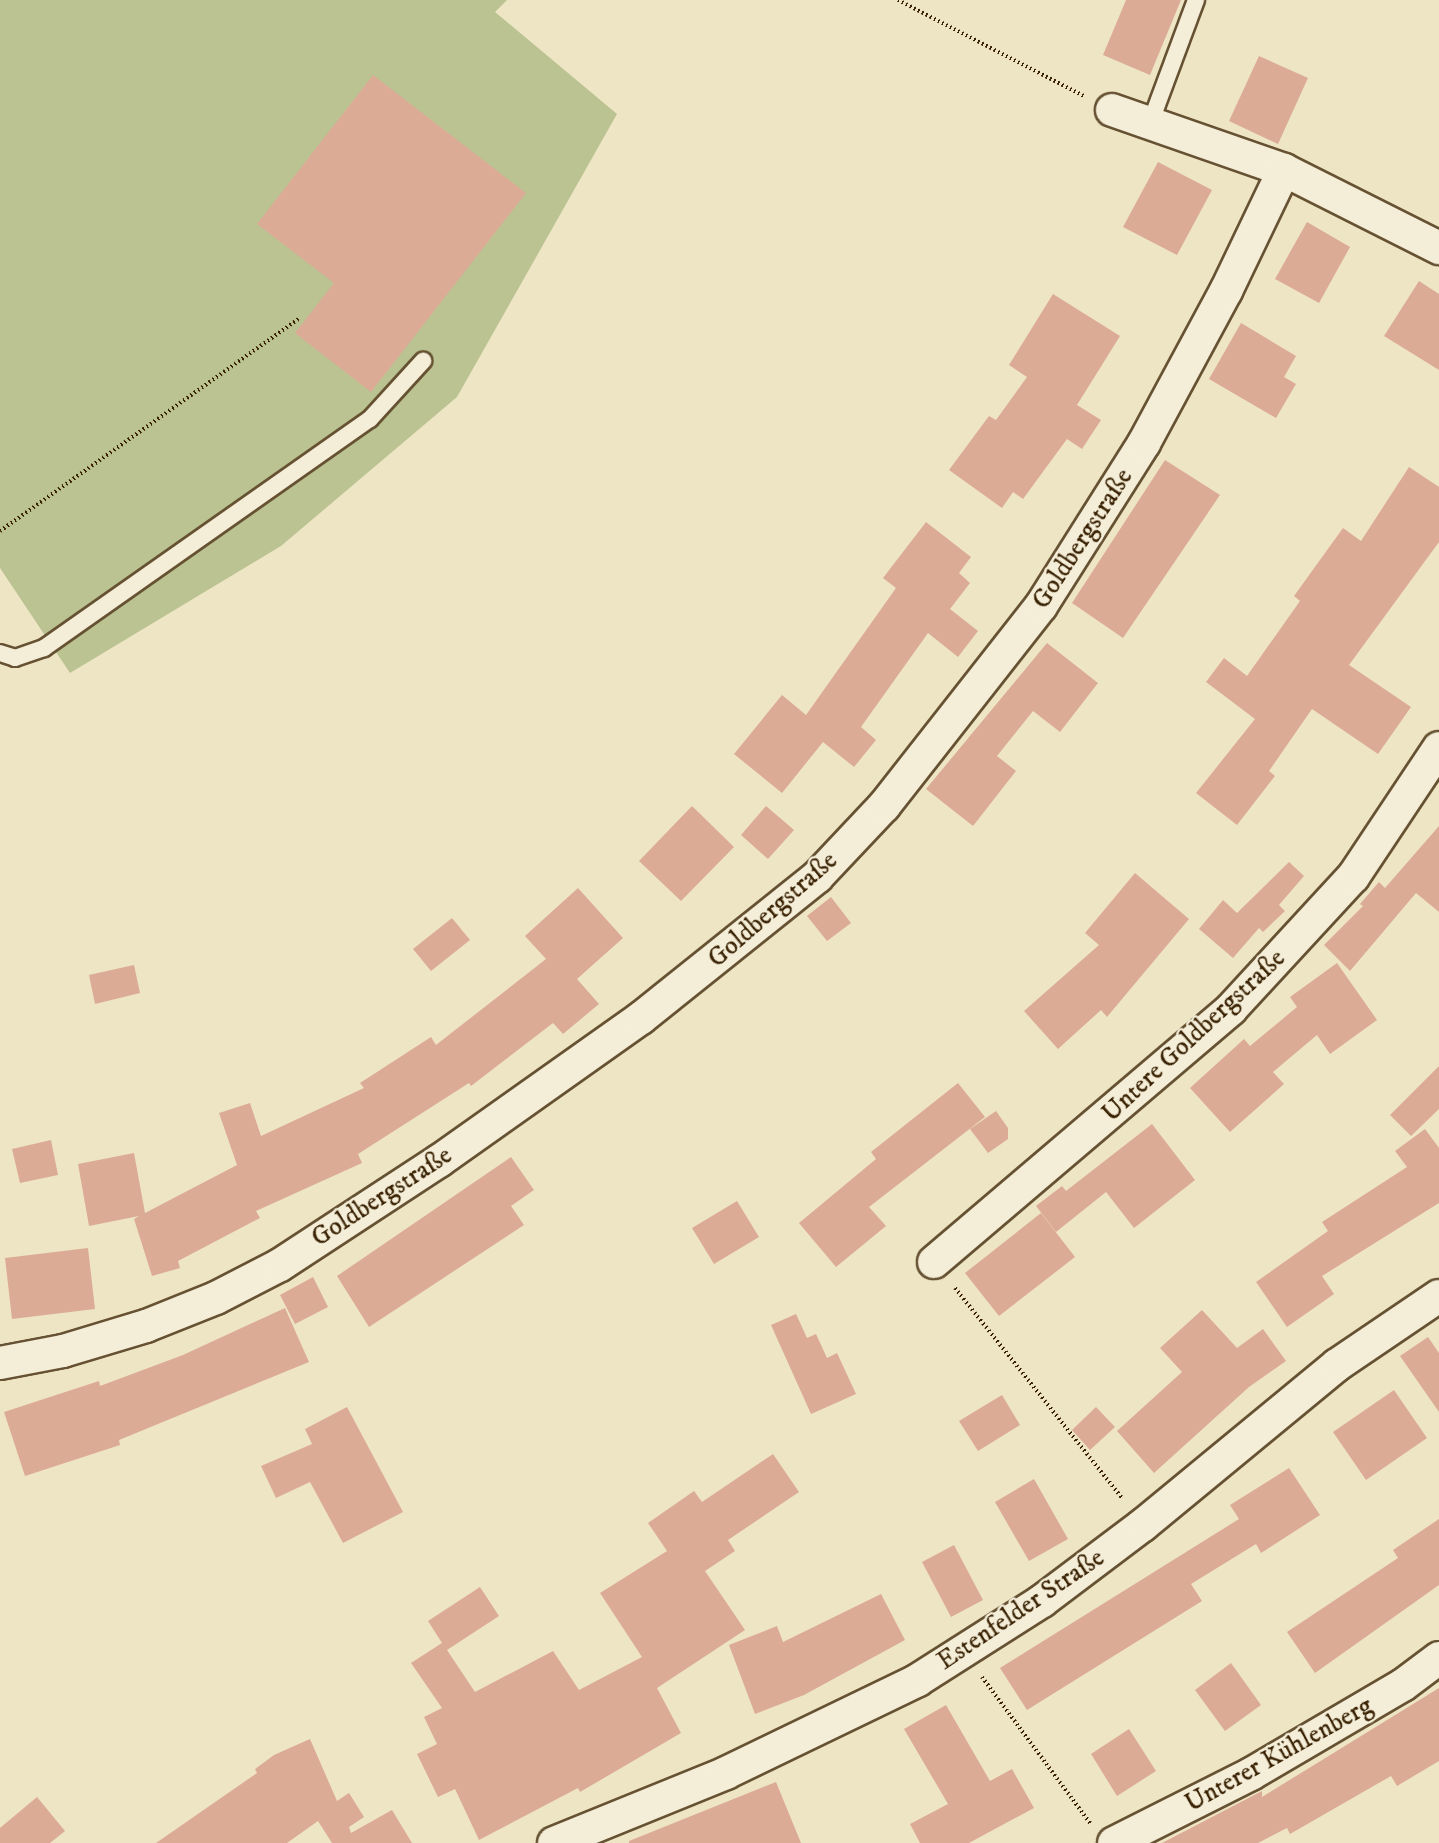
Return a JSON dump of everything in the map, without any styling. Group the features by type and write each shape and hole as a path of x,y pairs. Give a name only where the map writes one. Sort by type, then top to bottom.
{"street":[{"path":"1112,110 1150,121 1284,170 1437,243"},
{"name":"Goldbergstraße","path":"0,1363 63,1351 146,1326 216,1298 280,1264 440,1161 641,1018 817,877 884,806 1041,606 1144,442 1226,291 1284,170"},
{"name":"Untere Goldbergstraße","path":"934,1262 1231,1009 1353,877 1439,748"},
{"name":"Estenfelder Straße","path":"554,1843 829,1726 964,1652 1032,1608 1143,1525 1337,1365 1439,1296"},
{"name":"Unterer Kühlenberg","path":"1106,1838 1251,1774 1403,1684 1439,1658"}],"lane":[{"path":"1150,121 1196,0"},
{"path":"0,652 15,658 44,648 370,419 423,362"}],"path":[{"path":"898,0 1112,110"},
{"path":"0,531 300,318"},
{"path":"934,1262 1143,1525"},
{"path":"964,1652 1106,1838"}],"green space":[{"path":"0,0 507,0 495,12 617,114 457,397 281,546 70,673 0,568"}],"building":[{"path":"1126,0 1181,0 1150,75 1103,55"},
{"path":"1259,56 1308,78 1278,144 1229,121"},
{"path":"373,75 526,193 371,392 295,333 334,283 257,224"},
{"path":"1158,162 1212,190 1177,255 1123,227"},
{"path":"1307,222 1350,247 1319,303 1275,279"},
{"path":"1419,281 1439,294 1439,370 1384,336"},
{"path":"1053,294 1120,336 1077,405 1101,420 1082,449 1067,439 1023,499 1013,492 1002,508 949,470 989,416 996,420 1027,377 1009,365"},
{"path":"1241,323 1296,356 1284,377 1296,384 1276,418 1209,379"},
{"path":"1165,460 1220,495 1123,638 1072,603"},
{"path":"1409,467 1439,487 1439,542 1349,665 1411,707 1378,754 1312,709 1269,771 1275,776 1237,825 1196,793 1255,719 1206,682 1224,658 1247,676 1300,601 1294,596 1343,528 1361,541"},
{"path":"926,522 971,557 959,573 970,583 950,609 978,631 958,657 928,633 861,727 876,740 854,767 823,742 782,793 734,754 782,695 806,715 896,588 883,578"},
{"path":"1047,643 1098,683 1060,732 1033,711 997,756 1016,771 973,826 926,789"},
{"path":"692,806 734,847 681,901 639,861"},
{"path":"766,806 794,830 768,859 741,835"},
{"path":"1439,826 1439,912 1416,893 1350,971 1324,945 1363,906 1360,904 1379,882 1385,888"},
{"path":"1289,862 1304,876 1279,905 1285,911 1263,932 1259,928 1233,958 1199,929 1223,900 1237,913"},
{"path":"1135,873 1189,919 1107,1017 1101,1010 1058,1049 1024,1011 1099,945 1085,933"},
{"path":"578,888 623,938 577,979 599,1004 563,1034 553,1023 471,1086 469,1083 358,1154 362,1163 256,1211 260,1218 178,1261 180,1268 152,1276 134,1219 139,1216 89,1226 78,1164 134,1153 145,1213 237,1165 219,1113 250,1103 261,1136 364,1088 360,1083 431,1037 436,1045 546,959 525,936"},
{"path":"831,897 851,923 827,941 807,916"},
{"path":"452,918 470,940 431,971 413,949"},
{"path":"1337,963 1377,1020 1330,1054 1317,1035 1273,1072 1284,1084 1230,1132 1190,1088 1244,1039 1250,1046 1297,1007 1290,997"},
{"path":"134,965 140,993 95,1004 89,975"},
{"path":"1439,1066 1439,1109 1411,1136 1390,1115"},
{"path":"958,1083 985,1117 869,1207 886,1226 836,1267 799,1223 876,1159 871,1152"},
{"path":"996,1111 1008,1128 1008,1139 988,1153 970,1129"},
{"path":"1152,1124 1195,1180 1134,1228 1106,1192 1056,1232 1036,1206 1062,1186 1066,1191"},
{"path":"1425,1129 1439,1148 1439,1203 1322,1276 1334,1294 1287,1327 1256,1282 1328,1231 1322,1222 1407,1167 1395,1151"},
{"path":"51,1140 58,1175 20,1183 12,1149"},
{"path":"511,1157 534,1190 511,1206 524,1225 369,1327 337,1276"},
{"path":"737,1201 759,1237 714,1264 692,1228"},
{"path":"1041,1213 1075,1257 999,1316 965,1273"},
{"path":"88,1248 95,1309 12,1319 5,1258"},
{"path":"313,1277 328,1307 295,1324 280,1295"},
{"path":"285,1308 309,1362 119,1440 120,1445 25,1476 4,1412 99,1381 100,1386 183,1355"},
{"path":"1202,1310 1237,1348 1263,1329 1286,1361 1249,1387 1154,1473 1117,1431 1182,1372 1160,1348"},
{"path":"796,1314 807,1338 816,1334 827,1358 837,1353 856,1394 811,1414 771,1325"},
{"path":"1428,1337 1439,1353 1439,1412 1400,1356"},
{"path":"1394,1390 1427,1438 1366,1480 1333,1432"},
{"path":"1002,1395 1020,1425 978,1451 959,1421"},
{"path":"347,1407 403,1512 343,1543 310,1482 276,1498 261,1466 312,1444 305,1429"},
{"path":"1096,1407 1115,1427 1090,1450 1072,1430"},
{"path":"773,1454 799,1492 728,1540 735,1551 705,1571 745,1630 657,1688 681,1733 580,1792 578,1788 479,1840 455,1789 438,1797 417,1754 437,1744 424,1717 442,1708 411,1663 442,1643 428,1621 480,1587 499,1616 447,1650 475,1692 553,1651 579,1690 642,1657 600,1593 667,1551 648,1523 694,1491 702,1502"},
{"path":"1289,1468 1320,1515 1261,1553 1256,1544 1191,1584 1202,1601 1027,1710 1000,1668 1239,1519 1230,1505"},
{"path":"1034,1479 1068,1539 1029,1561 995,1502"},
{"path":"1439,1519 1439,1585 1315,1673 1287,1632 1398,1558 1393,1550"},
{"path":"954,1545 983,1600 951,1617 922,1562"},
{"path":"881,1594 905,1640 804,1695 755,1714 729,1645 777,1626 783,1642"},
{"path":"1231,1663 1261,1705 1225,1731 1195,1690"},
{"path":"1439,1688 1439,1761 1397,1786 1391,1776 1290,1834 1287,1828 1258,1843 1162,1843 1262,1791 1262,1797"},
{"path":"946,1705 990,1781 1012,1769 1034,1808 969,1843 920,1843 910,1824 948,1804 904,1729"},
{"path":"1129,1729 1156,1771 1117,1796 1091,1754"},
{"path":"310,1739 337,1801 349,1793 364,1817 349,1827 351,1833 392,1810 412,1843 332,1843 318,1821 287,1843 156,1843 257,1773 255,1769 274,1755"},
{"path":"776,1782 801,1843 629,1843 629,1841"},
{"path":"37,1797 65,1831 50,1843 0,1843 0,1828"}]}
